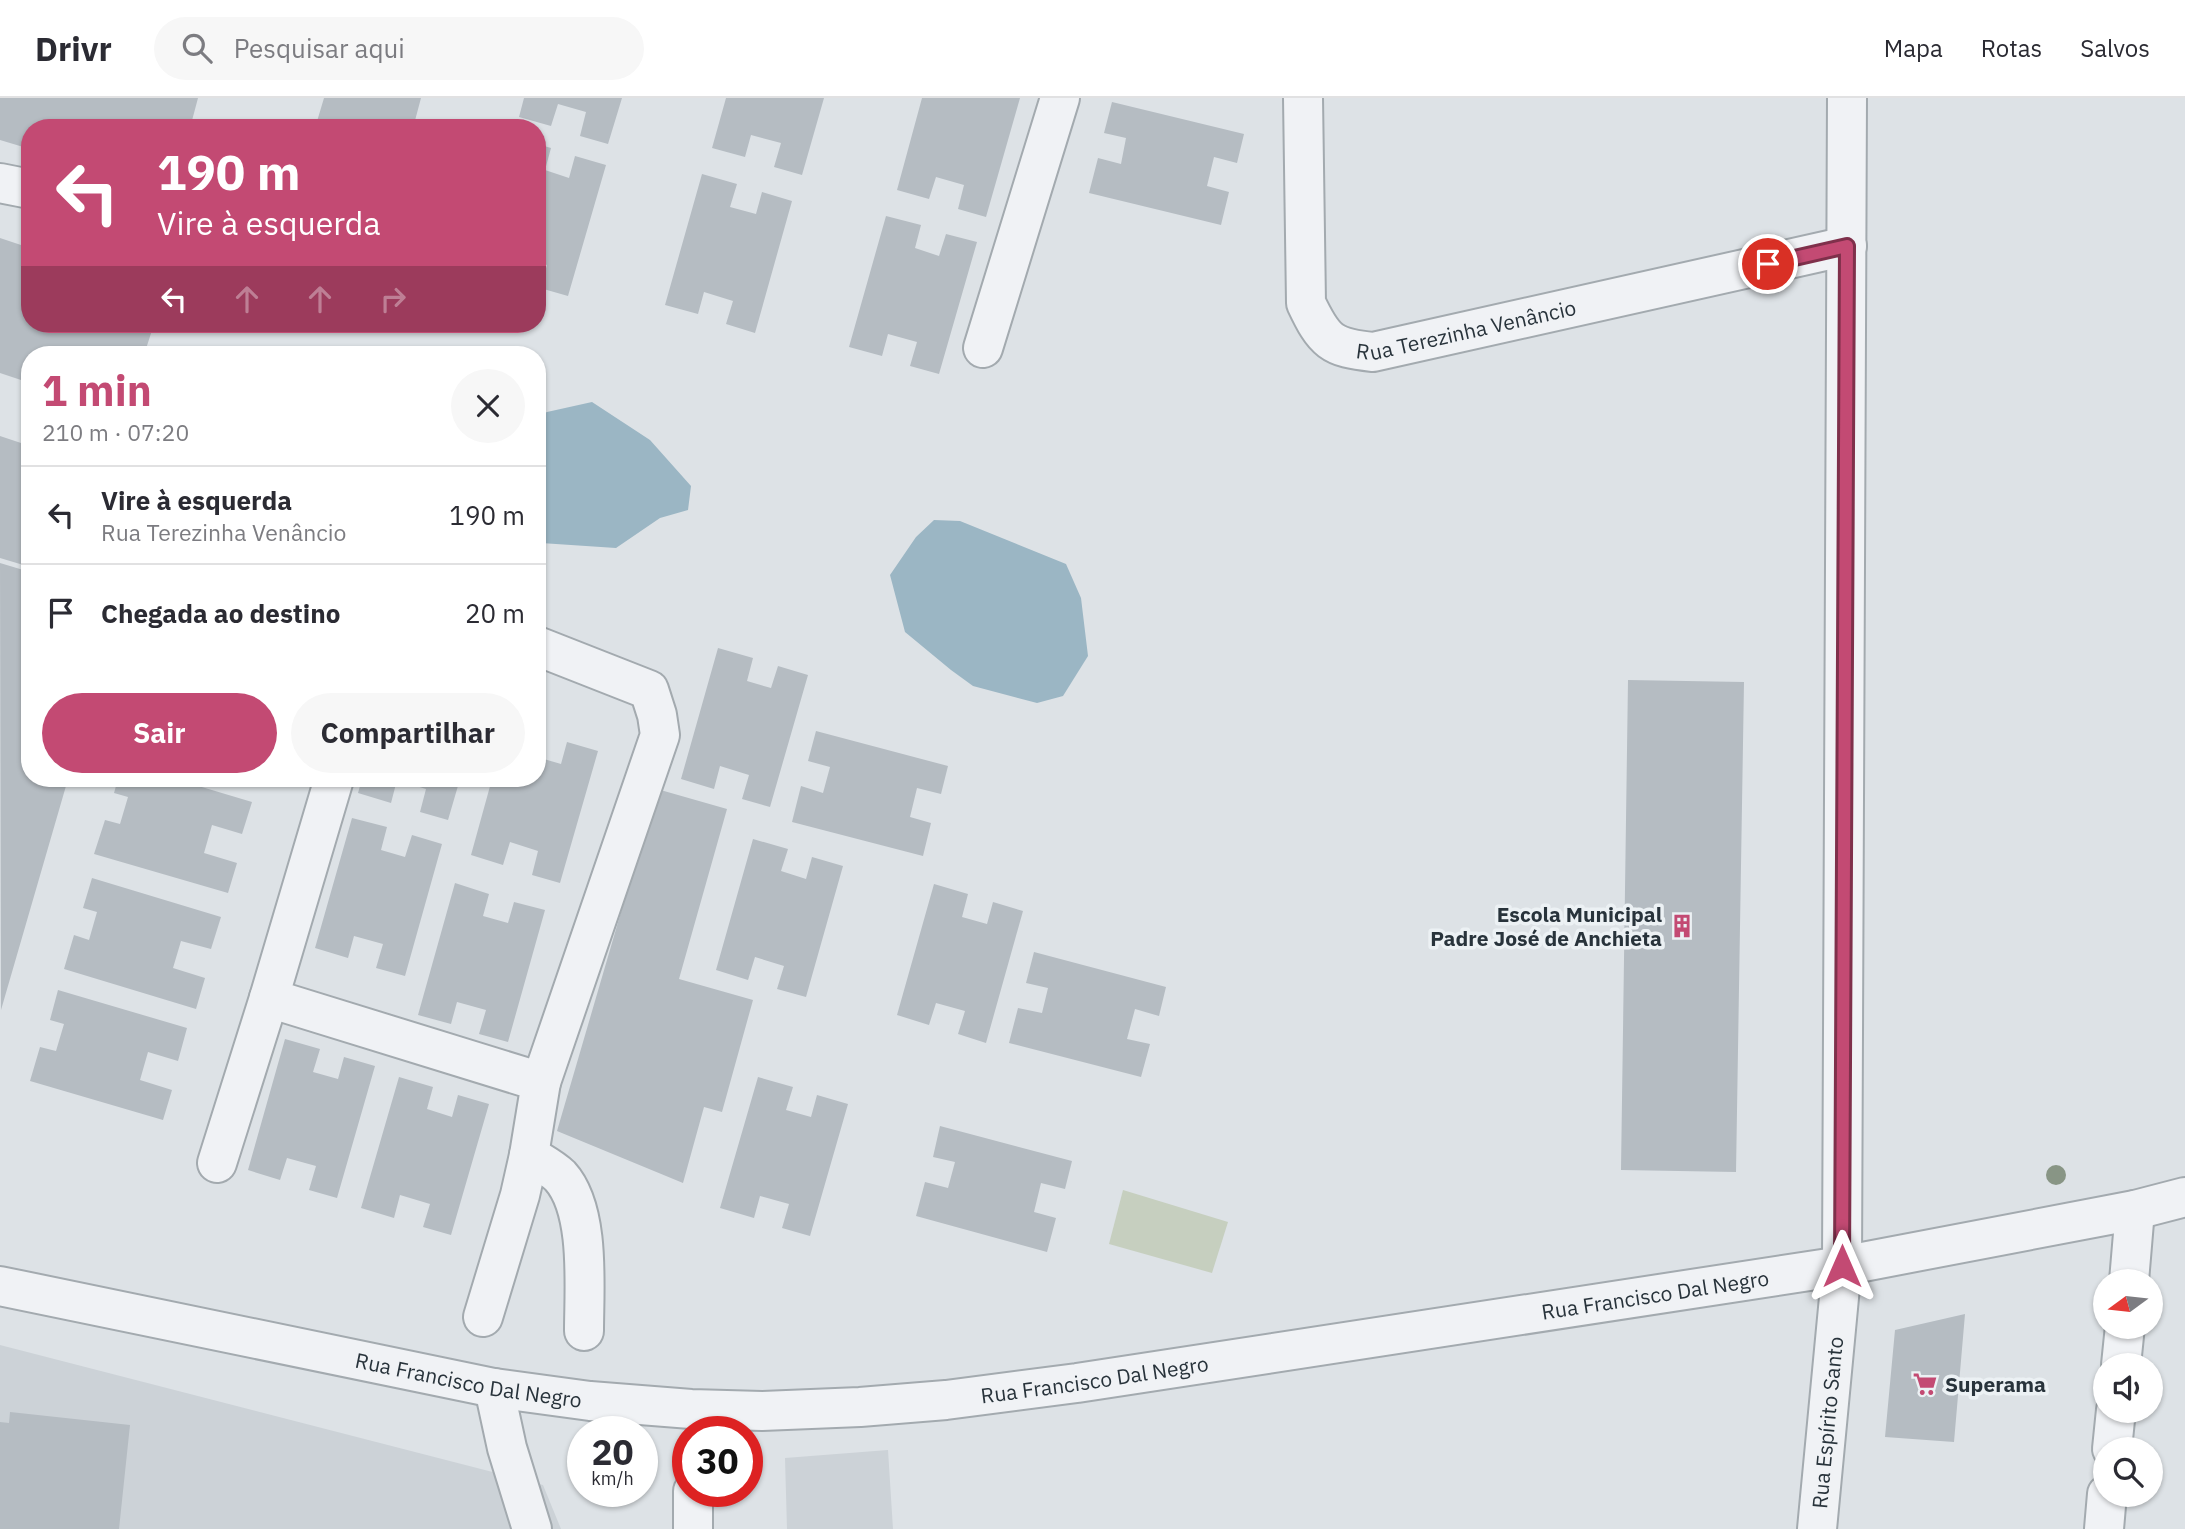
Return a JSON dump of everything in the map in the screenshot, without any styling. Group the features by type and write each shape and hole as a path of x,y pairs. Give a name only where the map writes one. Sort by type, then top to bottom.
{"street":[{"path":"983,348 1060,98"},
{"name":"Rua Terezinha Venâncio","path":"1303,98 1306,303 1316,325 1329,340 1346,349 1373,352 1847,246"},
{"name":"Rua Espírito Santo","path":"1817,1529 1842,1266 1847,98"},
{"path":"0,183 21,187"},
{"path":"483,1317 520,1195 541,1082 660,735 649,690 546,650"},
{"path":"217,1163 332,787"},
{"path":"269,998 541,1082"},
{"path":"529,1155 560,1176 575,1200 584,1244 584,1331"},
{"name":"Rua Francisco Dal Negro","path":"723,1416 762,1411 946,1400 1236,1360 1842,1266 2135,1210 2185,1197"},
{"path":"2130,1269 2135,1210"},
{"name":"Rua Francisco Dal Negro","path":"0,1286 494,1388 590,1401 672,1416"},
{"path":"494,1388 507,1448 532,1529"},
{"path":"693,1507 694,1529"},
{"path":"2104,1529 2106,1507"}],"shaded area":[{"path":"0,1345 543,1485 561,1529 0,1529"},
{"path":"888,1450 893,1529 787,1529 785,1458"}],"green space":[{"path":"1123,1190 1228,1222 1212,1273 1109,1244"}],"water":[{"path":"592,402 650,440 691,486 688,510 660,518 616,548 546,543 547,412"},
{"path":"934,520 960,521 1066,564 1081,598 1088,656 1063,696 1037,703 973,686 905,632 890,575 916,537"}],"building":[{"path":"0,98 198,98 192,119 21,119 21,146 0,140"},
{"path":"324,98 421,98 415,119 318,119"},
{"path":"524,98 622,98 608,144 580,136 586,112 558,104 551,126 546,125 546,119 519,117"},
{"path":"726,98 824,98 802,175 774,167 781,143 751,135 745,157 712,148"},
{"path":"922,98 1020,98 986,217 958,209 964,185 936,177 929,199 897,190"},
{"path":"1112,102 1244,134 1237,163 1214,157 1207,186 1229,192 1221,225 1089,193 1098,158 1121,164 1126,138 1104,133"},
{"path":"546,147 551,148 546,166"},
{"path":"575,156 606,165 568,296 546,290 546,170 569,178"},
{"path":"702,174 737,184 730,207 756,214 762,192 792,201 755,333 726,324 733,301 704,292 698,314 665,305"},
{"path":"886,216 921,225 915,248 939,256 946,234 977,242 939,374 910,366 917,342 888,334 882,356 849,347"},
{"path":"0,238 21,245 21,333 151,333 147,346 21,346 21,380 0,373"},
{"path":"0,436 21,443 21,564 0,558"},
{"path":"0,563 21,569 21,787 66,787 1,1010"},
{"path":"718,648 753,658 747,681 771,688 778,666 808,675 770,807 742,799 749,775 720,766 714,789 681,779"},
{"name":"Escola Municipal Padre José de Anchieta","path":"1628,680 1744,682 1736,1172 1621,1170"},
{"path":"816,731 948,766 941,794 917,788 910,817 931,823 923,856 792,822 801,786 823,793 830,767 808,761"},
{"path":"567,742 598,751 560,883 532,875 538,851 510,842 503,865 471,855 490,787 546,787 546,760 561,764"},
{"path":"116,787 202,787 252,802 242,834 212,825 204,853 237,863 228,893 94,854 105,820 120,824 128,797 114,793"},
{"path":"360,787 395,787 391,803 358,793"},
{"path":"420,787 458,787 448,820 420,812 426,789"},
{"path":"657,789 727,809 679,979 753,1000 722,1112 704,1107 683,1183 557,1131"},
{"path":"352,818 387,827 381,850 405,857 412,835 442,844 405,976 376,968 383,944 354,936 348,958 315,948"},
{"path":"753,839 788,849 781,871 806,879 812,857 843,866 806,997 777,989 784,966 755,957 748,980 716,970"},
{"path":"92,878 221,917 211,949 181,941 173,968 205,978 196,1009 64,969 74,935 89,940 97,912 83,908"},
{"path":"455,883 489,894 483,916 508,923 514,902 545,910 508,1042 479,1034 486,1010 457,1002 451,1024 418,1015"},
{"path":"934,884 968,894 962,917 987,924 993,902 1023,911 986,1043 958,1034 965,1011 936,1003 929,1025 897,1015"},
{"path":"1034,952 1166,987 1159,1016 1135,1009 1127,1039 1150,1044 1141,1077 1009,1043 1018,1008 1042,1013 1048,988 1026,983"},
{"path":"58,990 187,1028 178,1061 148,1052 140,1080 172,1090 163,1120 30,1081 40,1047 56,1051 64,1024 50,1020"},
{"path":"285,1039 320,1049 313,1072 338,1079 344,1057 375,1066 337,1198 309,1190 316,1166 287,1158 280,1180 248,1170"},
{"path":"399,1077 433,1087 427,1109 452,1117 458,1095 489,1104 451,1235 423,1227 430,1204 400,1195 394,1218 361,1208"},
{"path":"758,1077 793,1087 786,1110 811,1117 817,1095 848,1104 810,1236 782,1228 789,1204 760,1196 754,1218 720,1208"},
{"path":"940,1126 1072,1161 1065,1189 1041,1183 1034,1212 1056,1218 1047,1252 916,1216 925,1182 948,1188 955,1162 933,1157"},
{"name":"Superama","path":"1965,1314 1954,1442 1885,1437 1895,1330"},
{"path":"10,1412 130,1425 119,1529 0,1529 0,1422 9,1423"}],"place":[{"name":"Escola Municipal Padre José de Anchieta","path":"1682,926"},
{"name":"Superama","path":"1925,1384"}],"route":[{"path":"1768,264 1847,246 1842,1266"}]}
